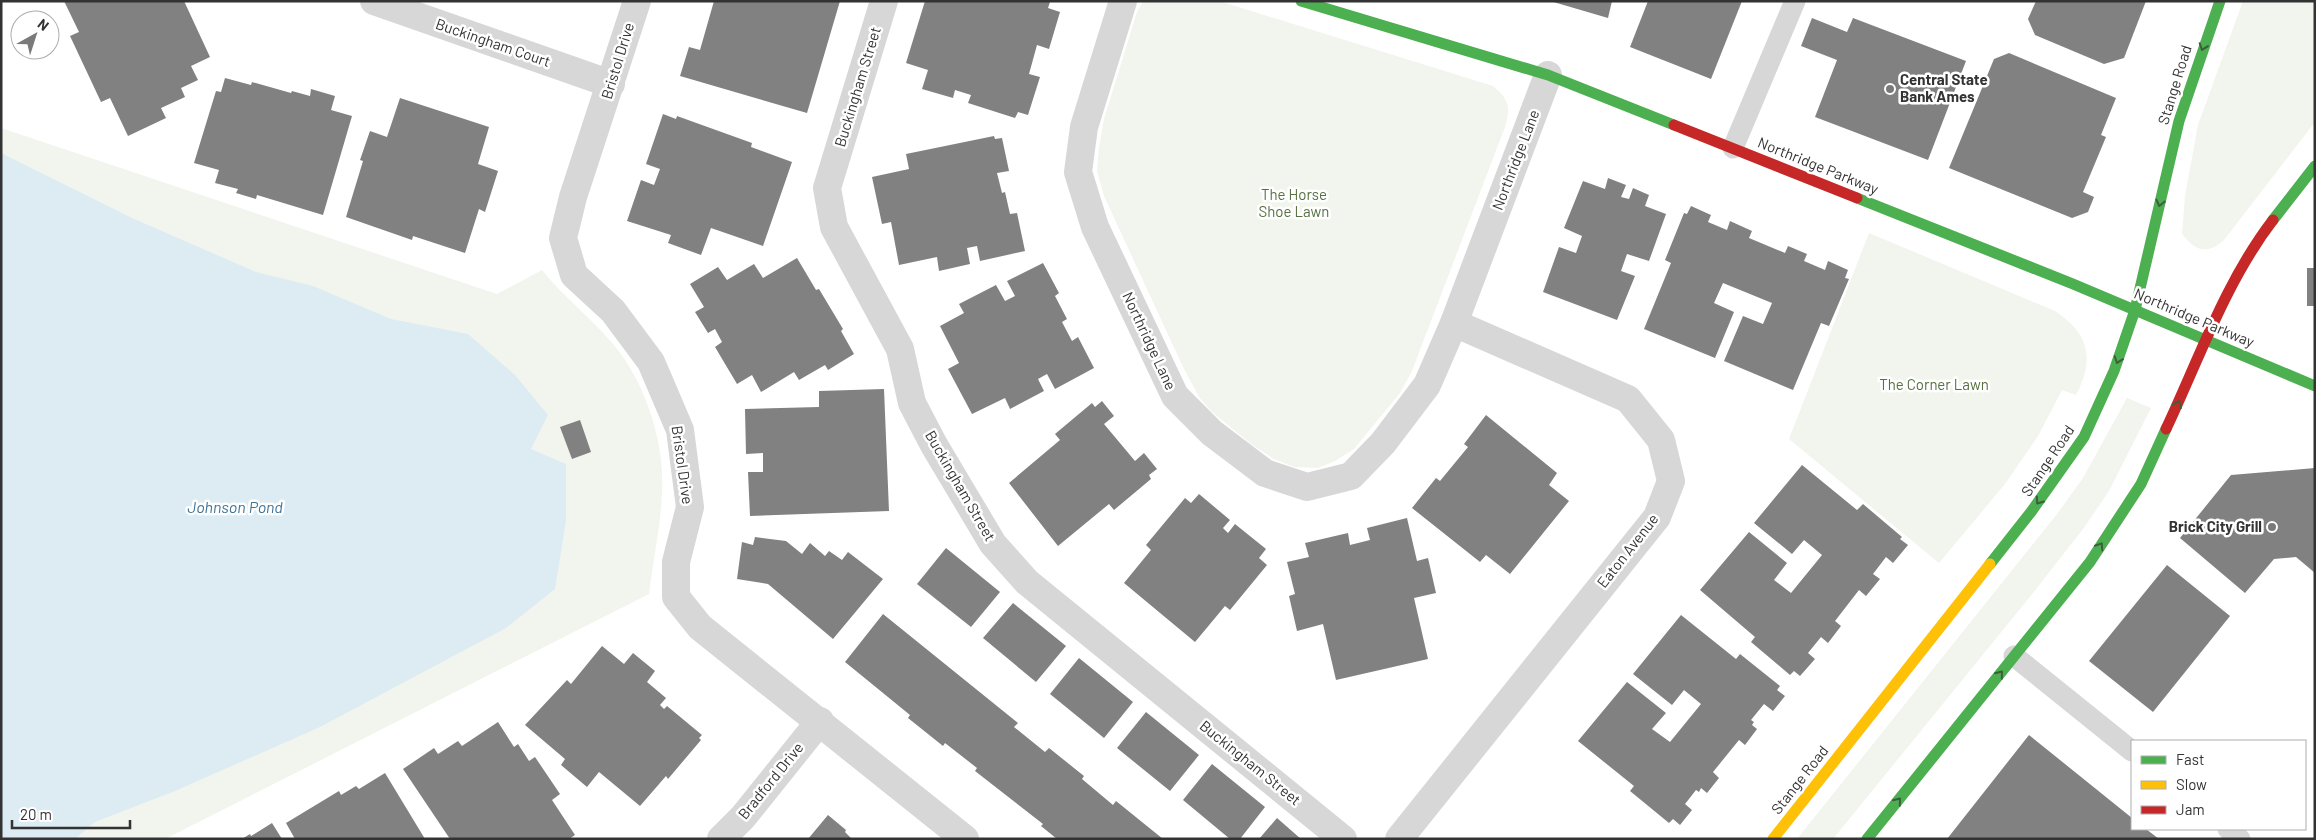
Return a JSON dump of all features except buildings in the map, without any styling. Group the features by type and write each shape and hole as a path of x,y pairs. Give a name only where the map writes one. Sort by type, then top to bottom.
{"main road":[{"name":"Northridge Parkway","path":"1301,1 1548,75 2135,310 2315,386"},
{"name":"Stange Road","path":"1773,839 2031,512 2084,437 2114,371 2135,310 2179,121 2204,43 2220,1"},
{"path":"1867,839 2090,562 2141,484 2207,340 2253,246 2315,166"}],"street":[{"name":"Buckingham Court","path":"374,1 611,84"},
{"name":"Bristol Drive","path":"637,1 573,197 563,238 574,274 613,311 651,362 680,430 690,507 676,562 676,597 700,628 820,721 965,839"},
{"name":"Buckingham Street","path":"884,1 827,188 834,228 900,349 912,403 934,446 993,544 1027,582 1343,839"},
{"name":"Northridge Lane","path":"1123,1 1084,127 1078,172 1095,227 1175,396 1212,433 1265,473 1307,487 1351,476 1383,443 1427,385 1454,323 1548,75"},
{"name":"Eaton Avenue","path":"1399,839 1657,517 1671,481 1661,440 1628,400 1454,323"},
{"name":"Bradford Drive","path":"721,839 744,817 820,721"}],"lane":[{"path":"1733,148 1795,1"},
{"path":"2014,656 2131,750"},
{"path":"2229,830 2240,839"}],"green space":[{"name":"The Horse Shoe Lawn","path":"1143,1 1219,1 1493,86 1502,95 1507,104 1508,114 1505,127 1412,371 1400,393 1354,449 1335,461 1318,468 1294,467 1274,459 1251,444 1211,411 1199,397 1183,367 1104,196 1097,171 1104,119 1137,12"},
{"path":"2243,1 2315,1 2315,122 2224,240 2212,248 2202,249 2192,245 2182,234 2185,196 2198,125"},
{"name":"Johnson Pond","path":"1,128 497,294 542,270 621,354 639,384 652,419 661,456 662,491 659,530 649,594 165,839 1,839"},
{"name":"The Corner Lawn","path":"1869,233 2055,311 2075,329 2082,338 2085,348 2087,358 2086,370 2076,395 2062,390 2038,436 2005,484 1939,563 1789,439"},
{"path":"2127,398 2151,408 2109,491 2083,529 1833,839 1797,839 2057,514 2083,478"}],"water":[{"name":"Johnson Pond","path":"1,153 132,218 256,272 313,286 391,319 468,334 515,375 548,415 531,449 566,464 566,521 555,589 506,628 320,727 175,791 95,822 75,839 1,839"}],"traffic: fast":[{"path":"1301,1 1548,75 1674,125"},
{"path":"1990,564 2031,512 2084,437 2114,371 2135,310 2179,121 2220,1"},
{"path":"2273,220 2315,166"},
{"path":"1857,198 2073,284 2315,386"},
{"path":"1867,839 2090,562 2141,484 2166,429"}],"traffic: slow":[{"path":"1773,839 1990,564"}],"traffic: jam":[{"path":"1674,125 1857,198"},
{"path":"2166,429 2227,294 2256,244 2273,220"}],"place":[{"name":"Central State Bank Ames","path":"1890,89"},
{"name":"Brick City Grill","path":"2272,527"}]}
